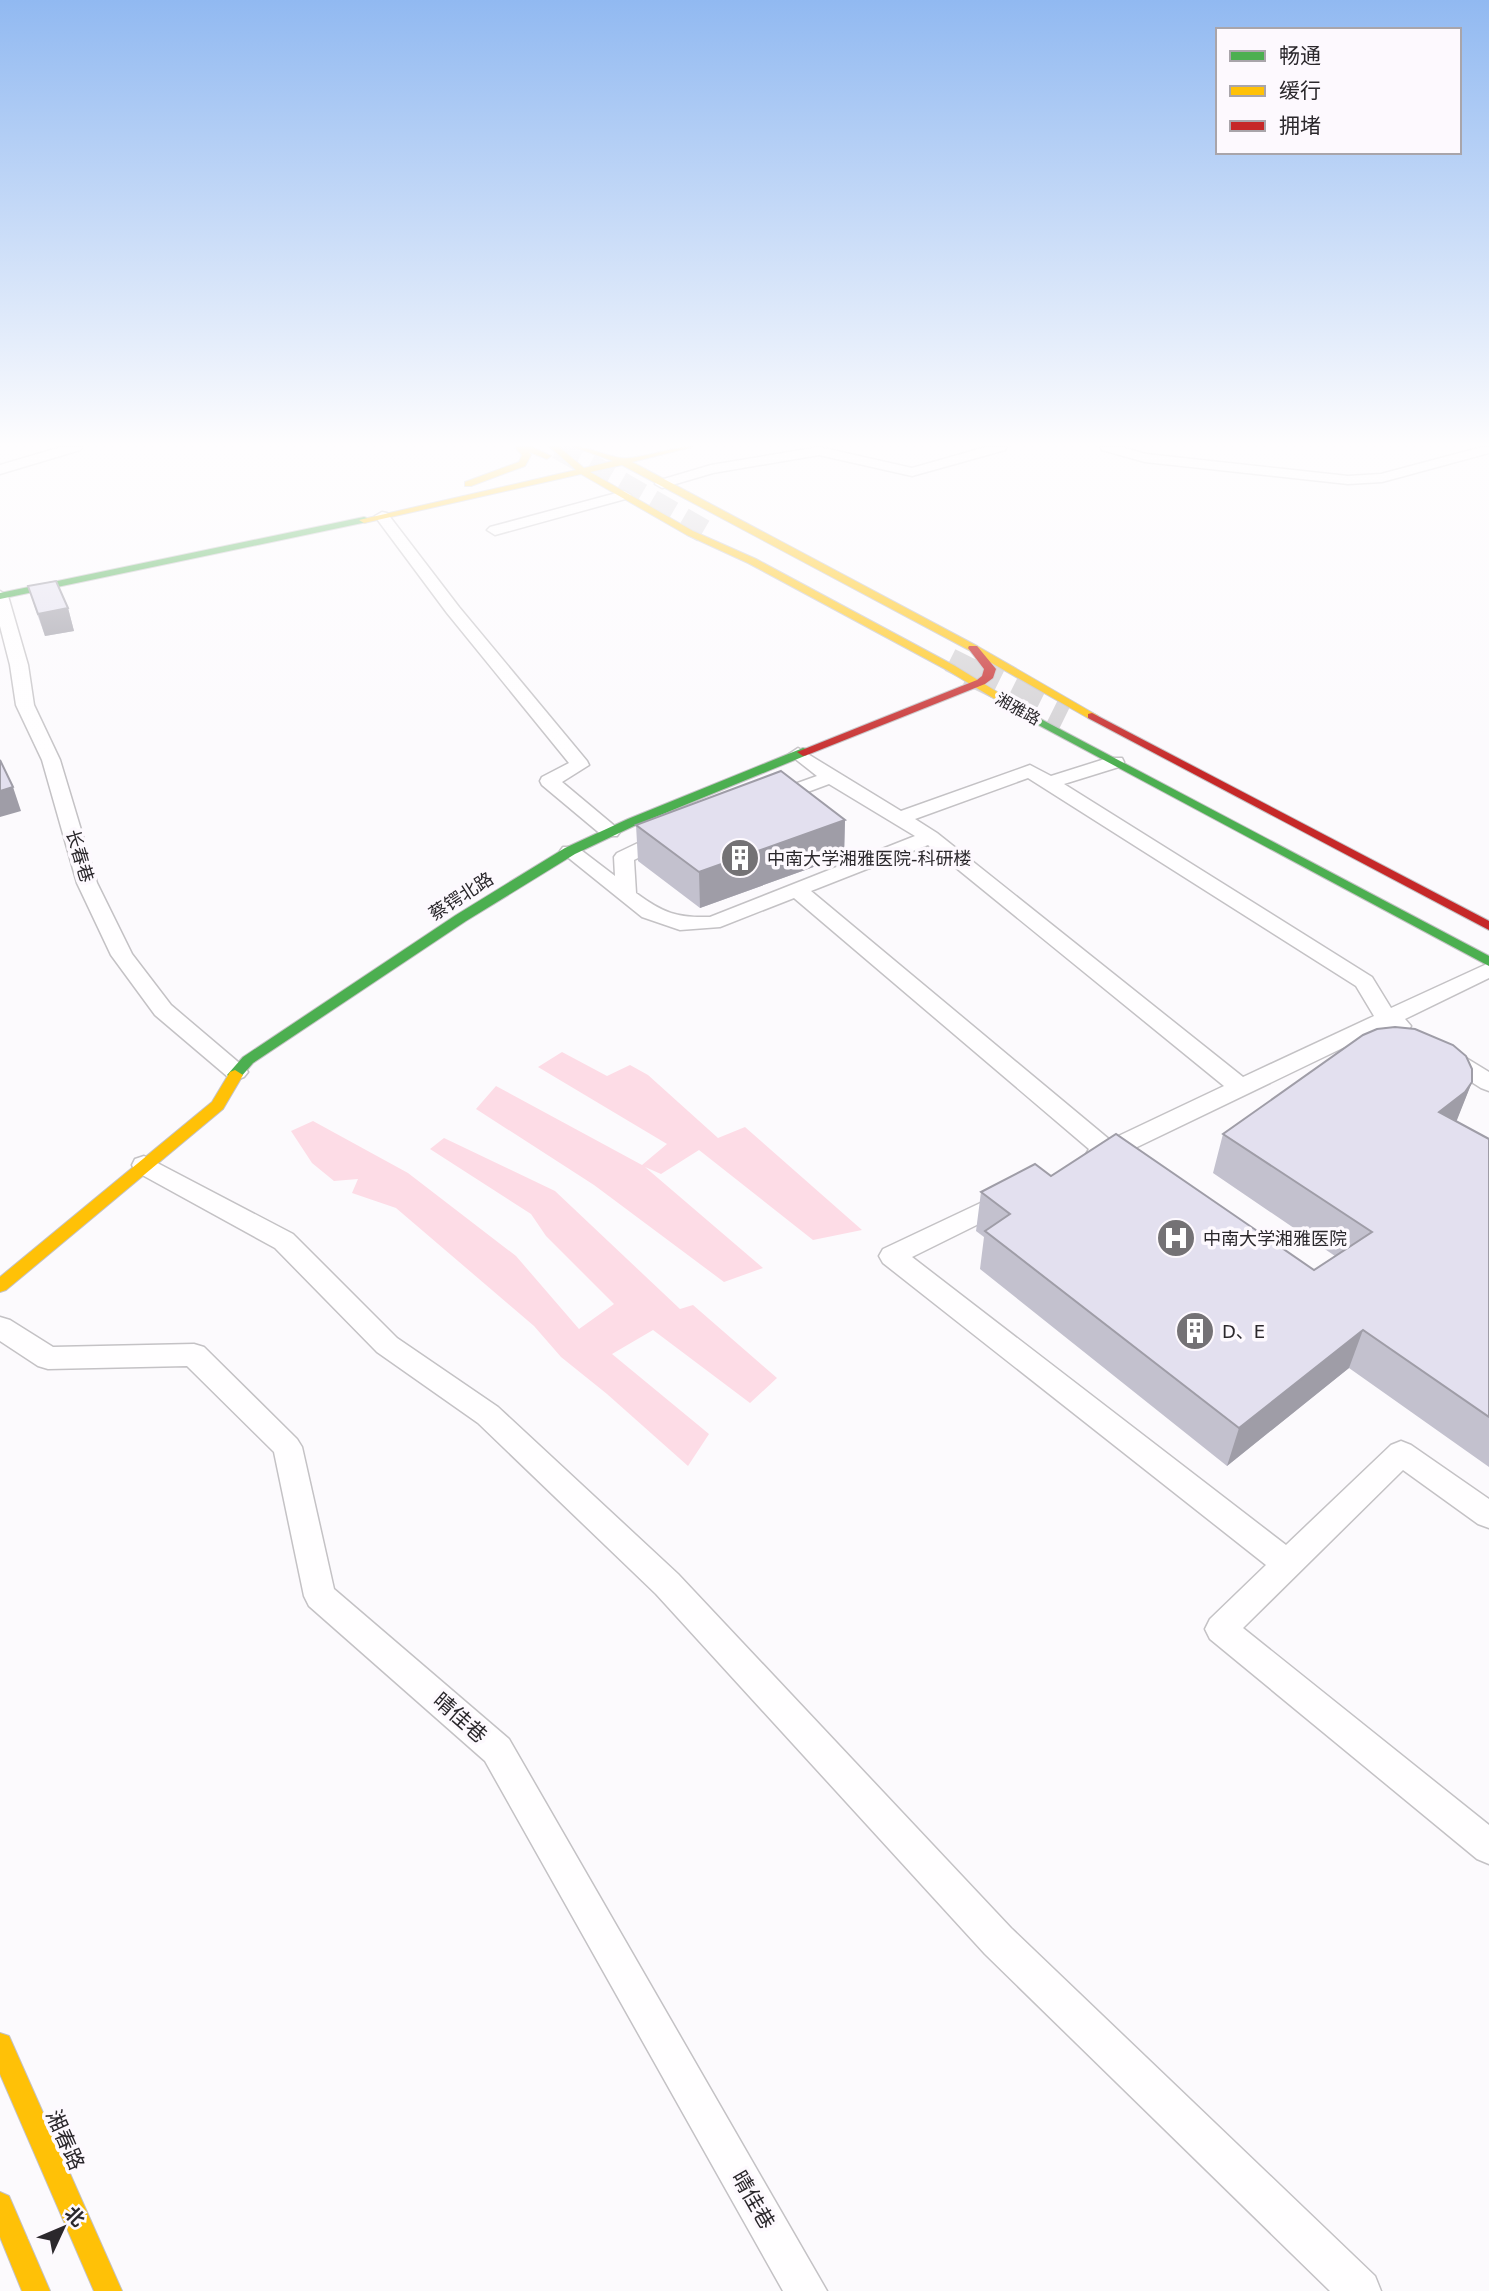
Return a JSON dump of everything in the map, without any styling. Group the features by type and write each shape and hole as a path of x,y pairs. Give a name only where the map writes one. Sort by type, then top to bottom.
{"main road":[{"path":"0,585 144,554"},
{"path":"0,596 191,554"},
{"name":"湘雅路","path":"736,554 951,668 1003,702 1489,962"},
{"name":"湘雅路","path":"778,554 860,600 989,666 1037,687"},
{"name":"湘雅路","path":"790,554 972,648 1037,687 1489,926"},
{"path":"972,648 989,666 990,674 976,684"},
{"name":"蔡锷北路","path":"210,1088 386,968 570,851 798,754 976,684"},
{"name":"湘雅路","path":"1065,717 1489,943"},
{"name":"蔡锷北路","path":"0,1286 218,1105 235,1071"},
{"name":"湘春路","path":"0,2045 108,2291"},
{"path":"0,2205 36,2291"}],"street":[{"path":"411,554 580,765 549,781 610,832"},
{"name":"长春巷","path":"0,596 16,653 24,705 51,760 87,883 122,956 163,1010 235,1071"},
{"path":"798,754 930,837 1240,1087"},
{"path":"1049,783 1115,762"},
{"path":"900,818 1030,771 1364,982 1386,1017 1489,1083"},
{"path":"757,804 831,777"},
{"path":"626,895 624,857 682,831"},
{"path":"570,851 649,913 680,924 713,923 930,837"},
{"path":"796,889 1107,1151"},
{"path":"1071,1168 1489,970"},
{"path":"144,1165 284,1241 387,1345 488,1415 667,1584 998,1941 1360,2291"},
{"path":"1023,1192 892,1256 1287,1564"},
{"name":"晴佳巷","path":"0,1327 48,1358 194,1355 287,1447 320,1596 497,1750 806,2291"},
{"path":"1486,1837 1221,1629 1401,1453 1489,1515"}],"shaded area":[{"path":"562,1052 607,1076 630,1065 648,1075 718,1138 745,1127 862,1230 813,1240 699,1150 661,1174 645,1167 763,1268 724,1282 594,1185 476,1109 496,1086 642,1165 667,1144 538,1067"},
{"path":"313,1121 408,1173 516,1256 579,1329 614,1304 546,1236 531,1214 430,1149 444,1138 555,1191 680,1309 693,1305 777,1378 750,1403 653,1330 612,1354 709,1434 688,1466 561,1357 534,1326 396,1208 352,1193 358,1179 334,1181 312,1163 291,1131"}],"building":[{"path":"56,581 68,608 38,614 28,586"},
{"path":"0,760 13,787 0,791"},
{"path":"781,771 845,820 699,872 636,825"},
{"path":"1377,1029 1415,1029 1453,1045 1466,1056 1472,1069 1472,1082 1465,1092 1439,1112 1489,1139 1489,1417 1363,1330 1239,1428 985,1231 1010,1214 981,1192 1035,1164 1051,1176 1116,1134 1314,1270 1372,1232 1223,1134 1363,1035"}],"tunnel":[{"path":"950,660 970,670"},
{"path":"970,670 1065,717"},
{"path":"970,670 974,672"}],"traffic: fast":[{"path":"0,596 202,554"},
{"path":"1035,719 1489,962"},
{"path":"235,1075 248,1060 461,918 570,851 632,822 803,752"}],"traffic: slow":[{"path":"736,554 951,668 1035,719"},
{"path":"796,554 973,648 1092,716"},
{"path":"0,1286 218,1105 235,1075"},
{"path":"0,2045 108,2291"},
{"path":"0,2205 36,2291"}],"traffic: jam":[{"path":"803,752 981,682 987,678 990,669 973,648"},
{"path":"1092,716 1489,926"}],"place":[{"name":"中南大学湘雅医院-科研楼","path":"740,858"},
{"name":"中南大学湘雅医院","path":"1176,1238"},
{"name":"D、E","path":"1195,1331"}]}
